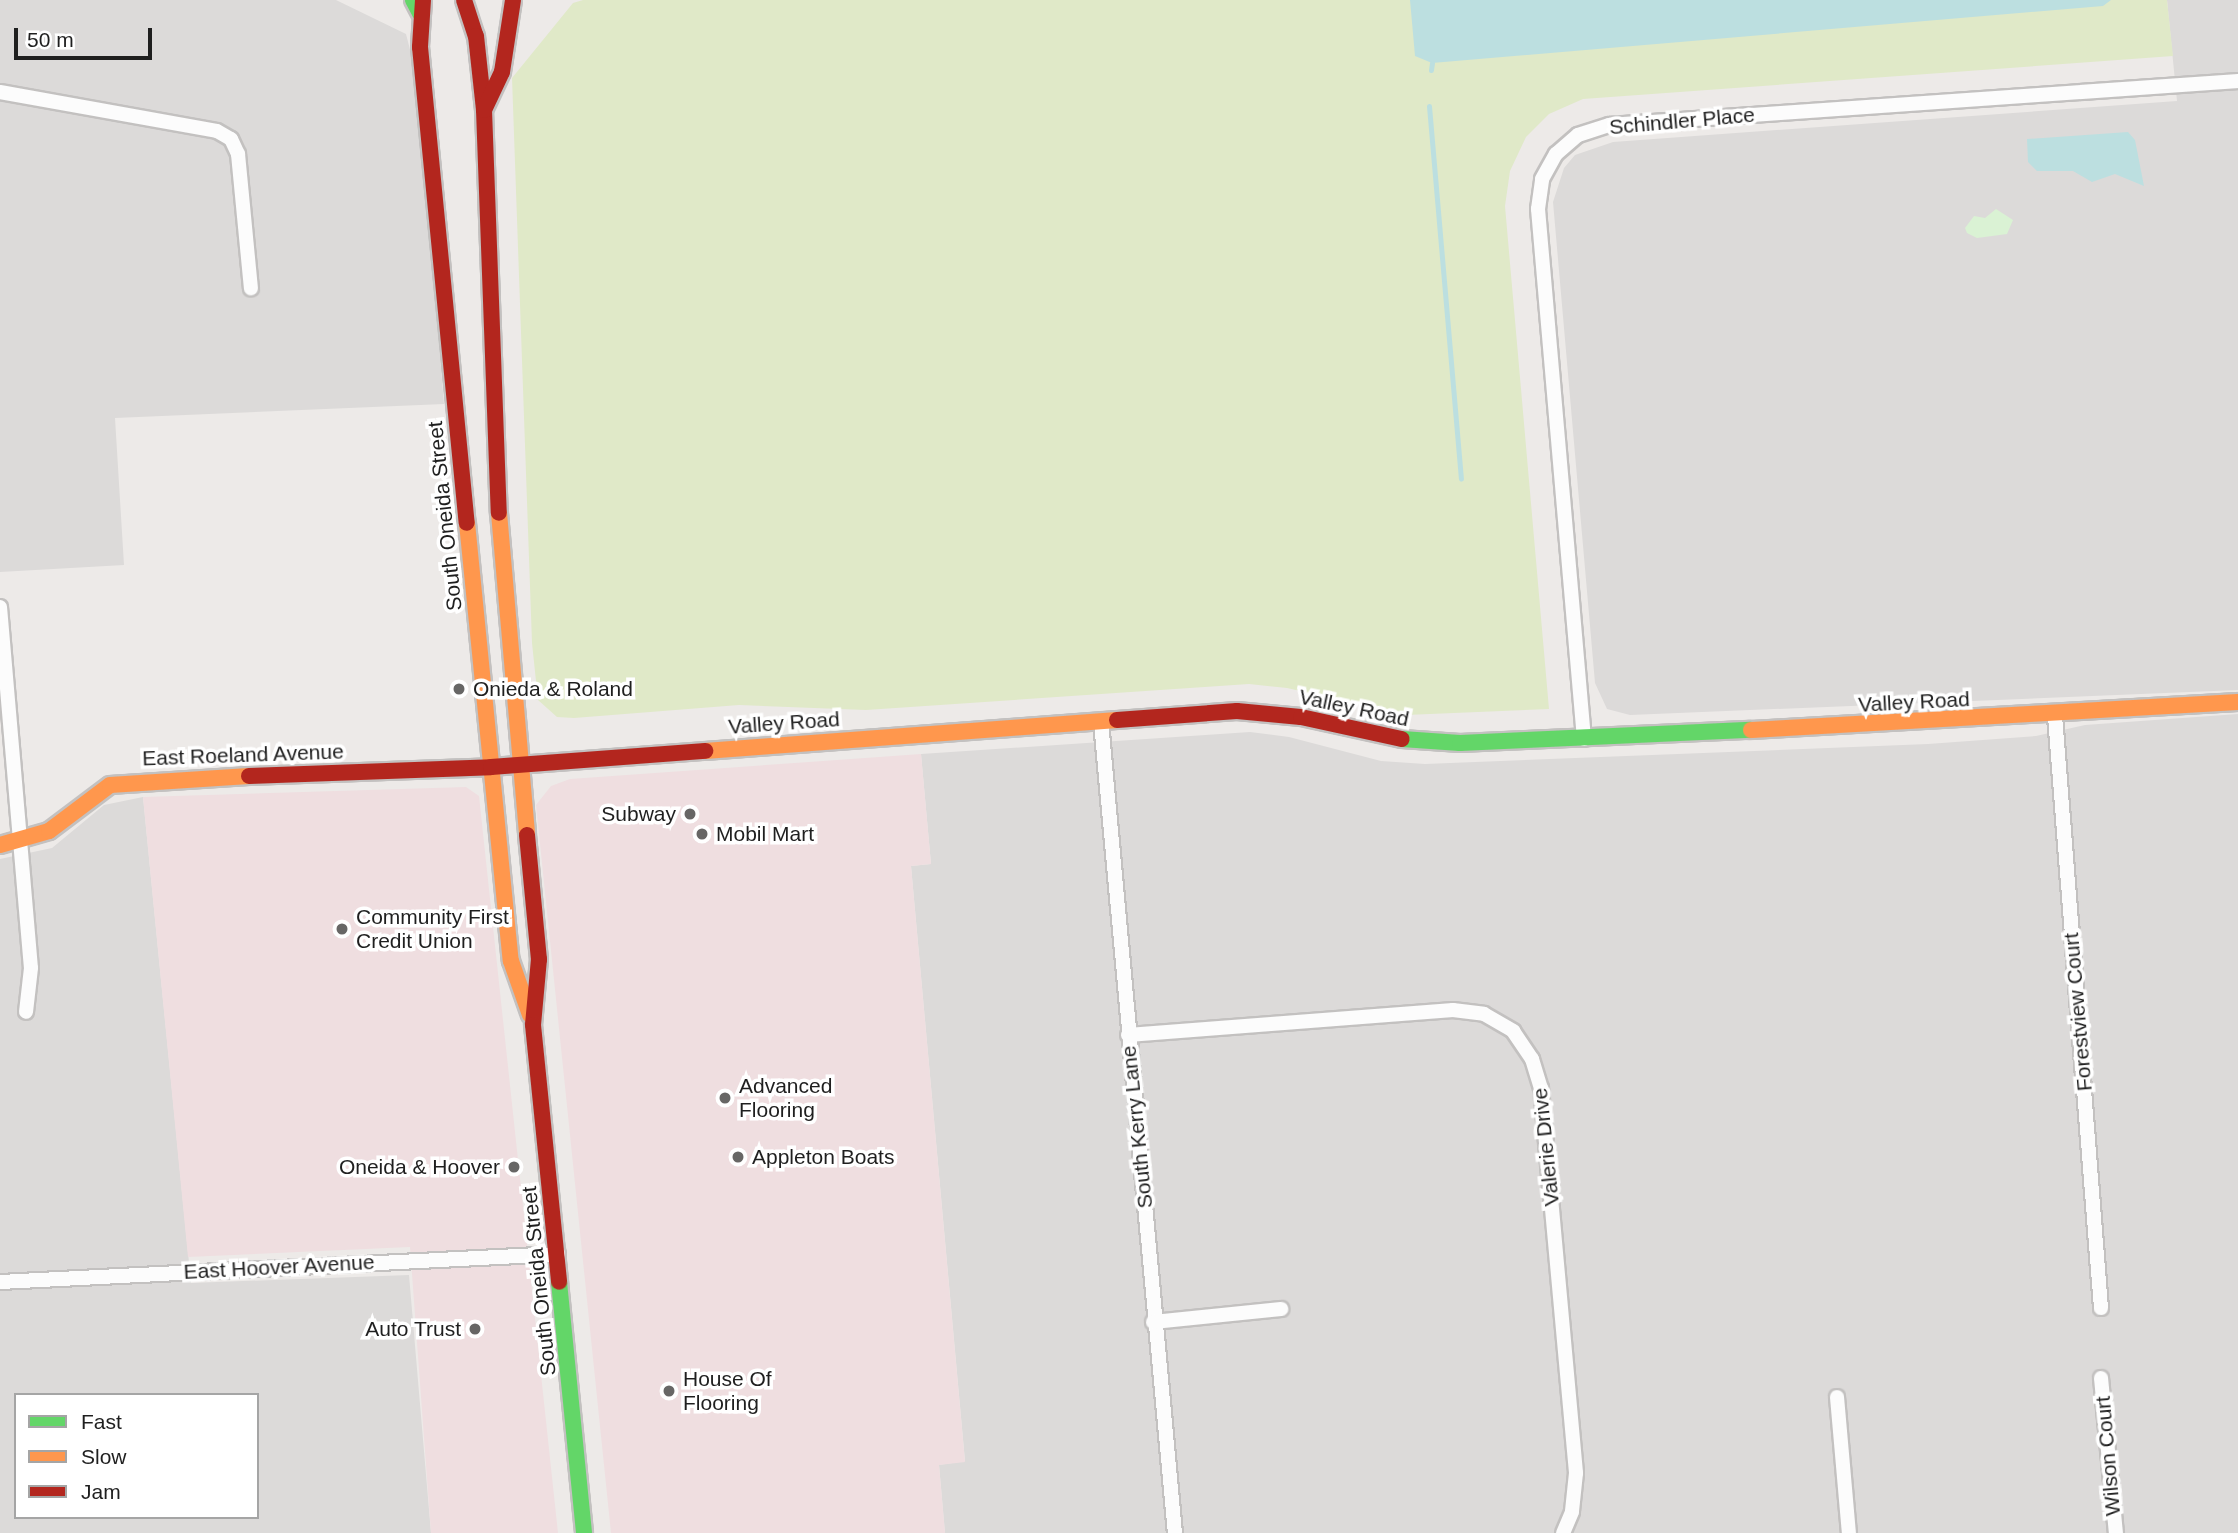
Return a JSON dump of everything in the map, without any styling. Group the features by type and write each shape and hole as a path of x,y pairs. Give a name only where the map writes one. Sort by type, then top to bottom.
{"main road":[{"name":"South Oneida Street","path":"464,0 476,36 484,110 511,961 533,1025"},
{"path":"484,110 502,72 513,0"},
{"name":"South Oneida Street","path":"419,4 420,47 505,765 539,958 533,1025 584,1533"},
{"name":"Valley Road","path":"505,765 1237,712 1301,717 1408,741 1584,739 2055,716 2238,702"},
{"name":"East Roeland Avenue","path":"0,845 19,842 49,831 110,785 130,780 505,765"}],"street":[{"name":"Schindler Place","path":"1584,739 1538,209 1542,179 1556,155 1578,135 1609,125 2238,81"},
{"path":"0,93 217,131 231,139 238,154 251,288"},
{"path":"0,607 31,968 26,1012"},
{"name":"Forestview Court","path":"2055,716 2102,1308"},
{"name":"South Kerry Lane","path":"1101,722 1153,1322 1175,1533"},
{"name":"Valerie Drive","path":"1128,1035 1453,1010 1484,1014 1513,1031 1538,1071 1542,1101 1576,1473 1572,1512 1563,1533"},
{"name":"East Hoover Avenue","path":"0,1282 558,1254"},
{"path":"1153,1322 1281,1309"},
{"name":"Wilson Court","path":"2101,1378 2116,1533"},
{"path":"1837,1397 1849,1533"}],"shaded area":[{"path":"0,0 336,0 406,34 417,77 444,404 115,418 124,565 0,572"},
{"path":"2167,0 2238,0 2238,690 1630,715 1607,709 1595,683 1553,202 1564,168 1575,155 1613,142 2177,101"},
{"path":"2238,714 2238,1533 945,1533 939,1465 965,1461 911,866 931,864 921,754 1250,732 1289,737 1381,761 1425,764 1928,744 2036,736 2085,725"},
{"path":"921,754 931,864 911,866 965,1462 939,1465 945,1533 611,1533 536,805 551,786 570,779"},
{"path":"466,787 479,796 558,1533 431,1533 410,1247 188,1257 143,797"},
{"path":"143,797 191,1283 409,1275 431,1533 0,1533 0,859 52,848 104,805"}],"green space":[{"path":"583,0 2167,0 2173,56 1583,99 1549,114 1526,137 1510,171 1505,206 1549,709 1406,715 1287,688 1249,684 866,710 739,705 574,718 557,717 538,700 532,643 512,78 573,3"},
{"path":"1996,209 2013,220 2007,234 1977,238 1967,233 1965,228 1974,216 1985,218"}],"water":[{"path":"1410,0 2111,0 2103,6 1432,63 1415,56"},
{"path":"2128,132 2135,140 2144,186 2115,174 2092,182 2073,171 2037,171 2028,162 2027,139"}],"waterway":[{"path":"1431,70 1432,63"},
{"path":"1429,106 1461,479"}],"traffic: fast":[{"path":"413,0 420,13"},
{"path":"1402,739 1460,743 1751,730"},
{"path":"559,1282 584,1533"}],"traffic: slow":[{"path":"499,513 527,835"},
{"path":"467,523 511,961 530,1015"},
{"path":"1751,730 2238,702"},
{"path":"705,751 1117,720"},
{"path":"0,845 49,831 110,785 249,776"}],"traffic: jam":[{"path":"423,0 420,47 467,523"},
{"path":"464,0 476,36 484,110 499,513"},
{"path":"484,110 502,72 513,0"},
{"path":"1117,720 1237,711 1301,717 1402,739"},
{"path":"249,776 491,767 705,751"},
{"path":"527,835 539,959 533,1025 559,1282"}],"place":[{"name":"Onieda & Roland","path":"459,689"},
{"name":"Subway","path":"690,814"},
{"name":"Mobil Mart","path":"702,834"},
{"name":"Community First Credit Union","path":"342,929"},
{"name":"Advanced Flooring","path":"725,1098"},
{"name":"Appleton Boats","path":"738,1157"},
{"name":"Oneida & Hoover","path":"514,1167"},
{"name":"Auto Trust","path":"475,1329"},
{"name":"House Of Flooring","path":"669,1391"}]}
